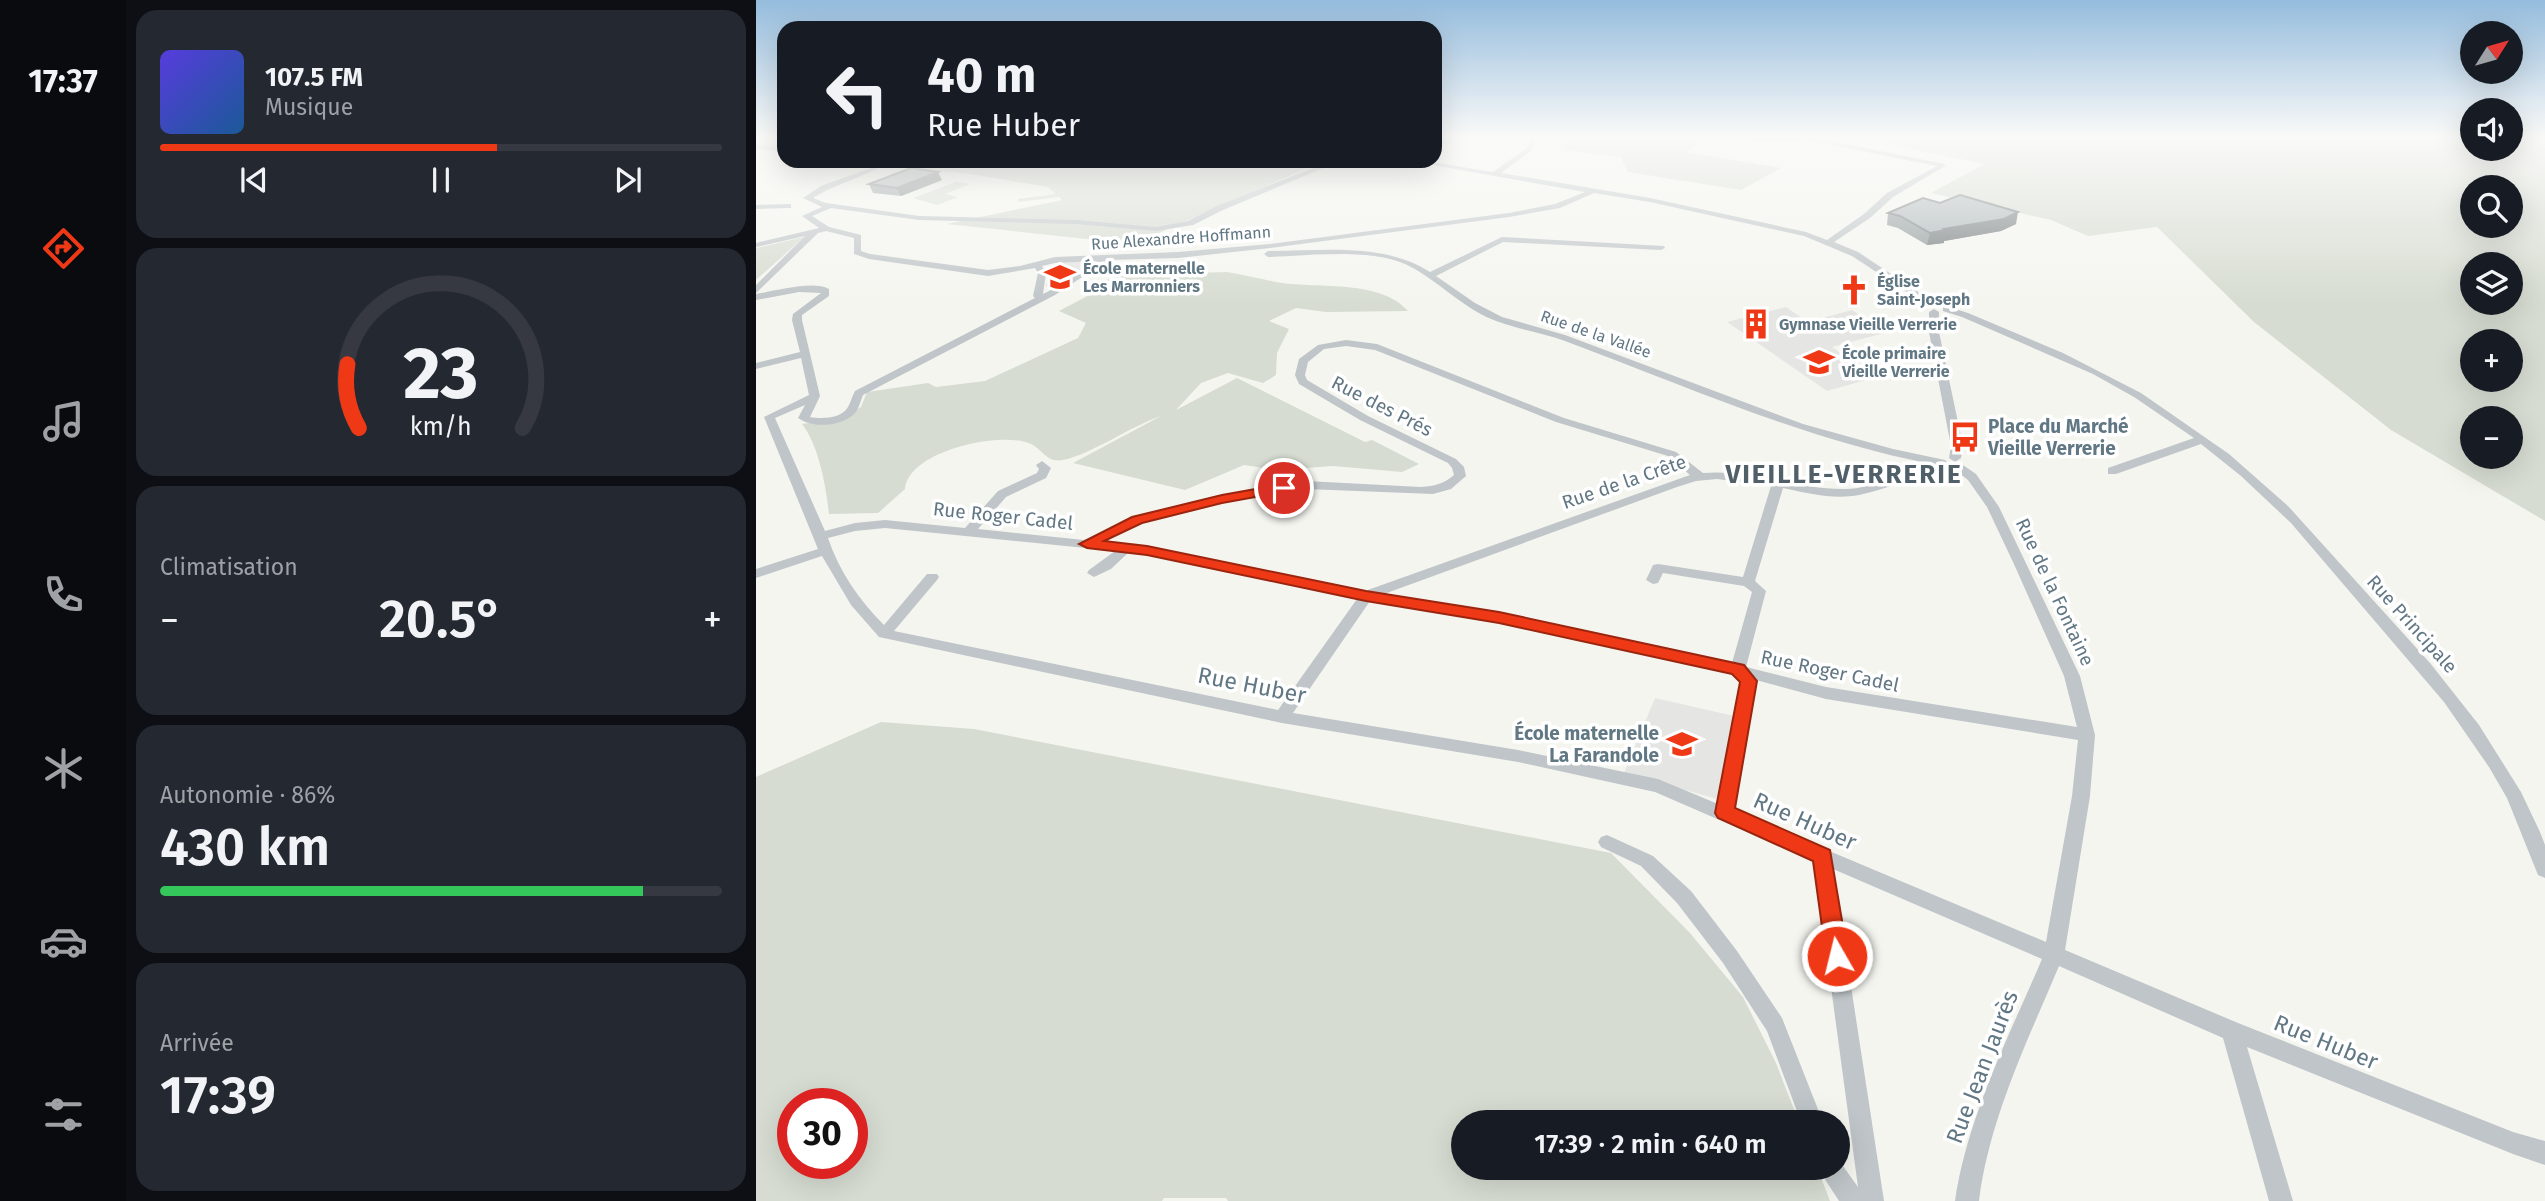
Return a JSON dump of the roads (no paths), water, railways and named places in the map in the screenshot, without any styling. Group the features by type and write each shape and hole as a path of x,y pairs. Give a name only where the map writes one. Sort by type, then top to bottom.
{"street":[{"path":"815,193 807,198 830,206 945,221 1076,222 1156,229 1190,223 1257,193"},
{"name":"Rue Alexandre Hoffmann","path":"826,229 858,237 857,252 869,256 988,273 1055,260 1244,249 1538,211 1588,193"},
{"name":"Rue Principale","path":"1610,193 1762,223 1829,242 1855,254 1936,308 1965,314 2114,381 2201,440 2285,509 2443,686 2518,799 2535,836 2545,870"},
{"path":"1829,242 1867,216 1893,193"},
{"path":"756,207 788,206"},
{"path":"826,229 806,216 830,206"},
{"path":"756,245 826,229"},
{"path":"756,290 815,231"},
{"path":"1429,276 1502,239 1661,247"},
{"name":"Rue de la Vallée","path":"1244,249 1257,254 1392,258 1419,268 1467,305 1498,319 1566,338 1751,411 1859,445 1950,463"},
{"path":"788,411 811,422 849,413 859,394 1043,297 1105,258"},
{"path":"1037,265 1042,273 1038,296 1043,297"},
{"path":"756,297 799,289 825,289 826,294 798,314 814,398 804,418"},
{"path":"1936,308 1934,332 1957,446 1950,463"},
{"name":"Rue des Prés","path":"1087,544 1137,520 1222,499 1306,485 1421,491 1438,490 1452,484 1460,476 1452,461 1364,418 1310,389 1303,382 1300,375 1303,361 1312,352 1333,344 1358,344 1398,354 1560,420 1672,454 1700,477"},
{"path":"756,366 804,354"},
{"path":"756,419 769,418 814,398"},
{"path":"769,418 821,536 825,551 863,614 884,634 932,577"},
{"path":"2112,471 2201,440"},
{"name":"Rue de la Crête","path":"1366,596 1660,488 1700,477 1721,476 1822,492 1848,493 1876,487 1933,466 1950,463"},
{"name":"Rue de la Fontaine","path":"1950,463 1972,477 1993,507 2072,676 2087,735 2081,796 2054,954"},
{"path":"968,533 1002,494 1042,475 1045,468 1042,465"},
{"path":"1748,582 1779,484"},
{"name":"Rue Roger Cadel","path":"821,536 855,527 885,524 1126,548 1366,596 1499,617 1738,670 1825,694 2087,735"},
{"path":"1094,573 1126,548"},
{"path":"756,573 825,551"},
{"path":"1653,580 1658,568 1748,582 1759,591 1738,670 1749,681 1725,813"},
{"path":"1282,717 1366,596"},
{"name":"Rue Huber","path":"884,634 1282,717 1518,756 1658,786 2232,1031 2513,1143 2545,1153"},
{"path":"1607,842 1647,861 1684,897 1730,957 1775,1025 1807,1110"},
{"path":"1822,856 1872,1201"},
{"name":"Rue Jean Jaurès","path":"1967,1201 1971,1171 2009,1060 2054,954"},
{"path":"2232,1031 2281,1201"},
{"path":"1839,1180 1854,1201"}],"place":[{"name":"École maternelle Les Marronniers","path":"1060,277"},
{"name":"Église Saint-Joseph","path":"1854,290"},
{"name":"Gymnase Vieille Verrerie","path":"1756,324"},
{"name":"École primaire Vieille Verrerie","path":"1819,362"},
{"name":"Place du Marché Vieille Verrerie","path":"1965,437"},
{"name":"École maternelle La Farandole","path":"1682,744"}],"district":[{"name":"VIEILLE-VERRERIE","path":"1844,474"}]}
